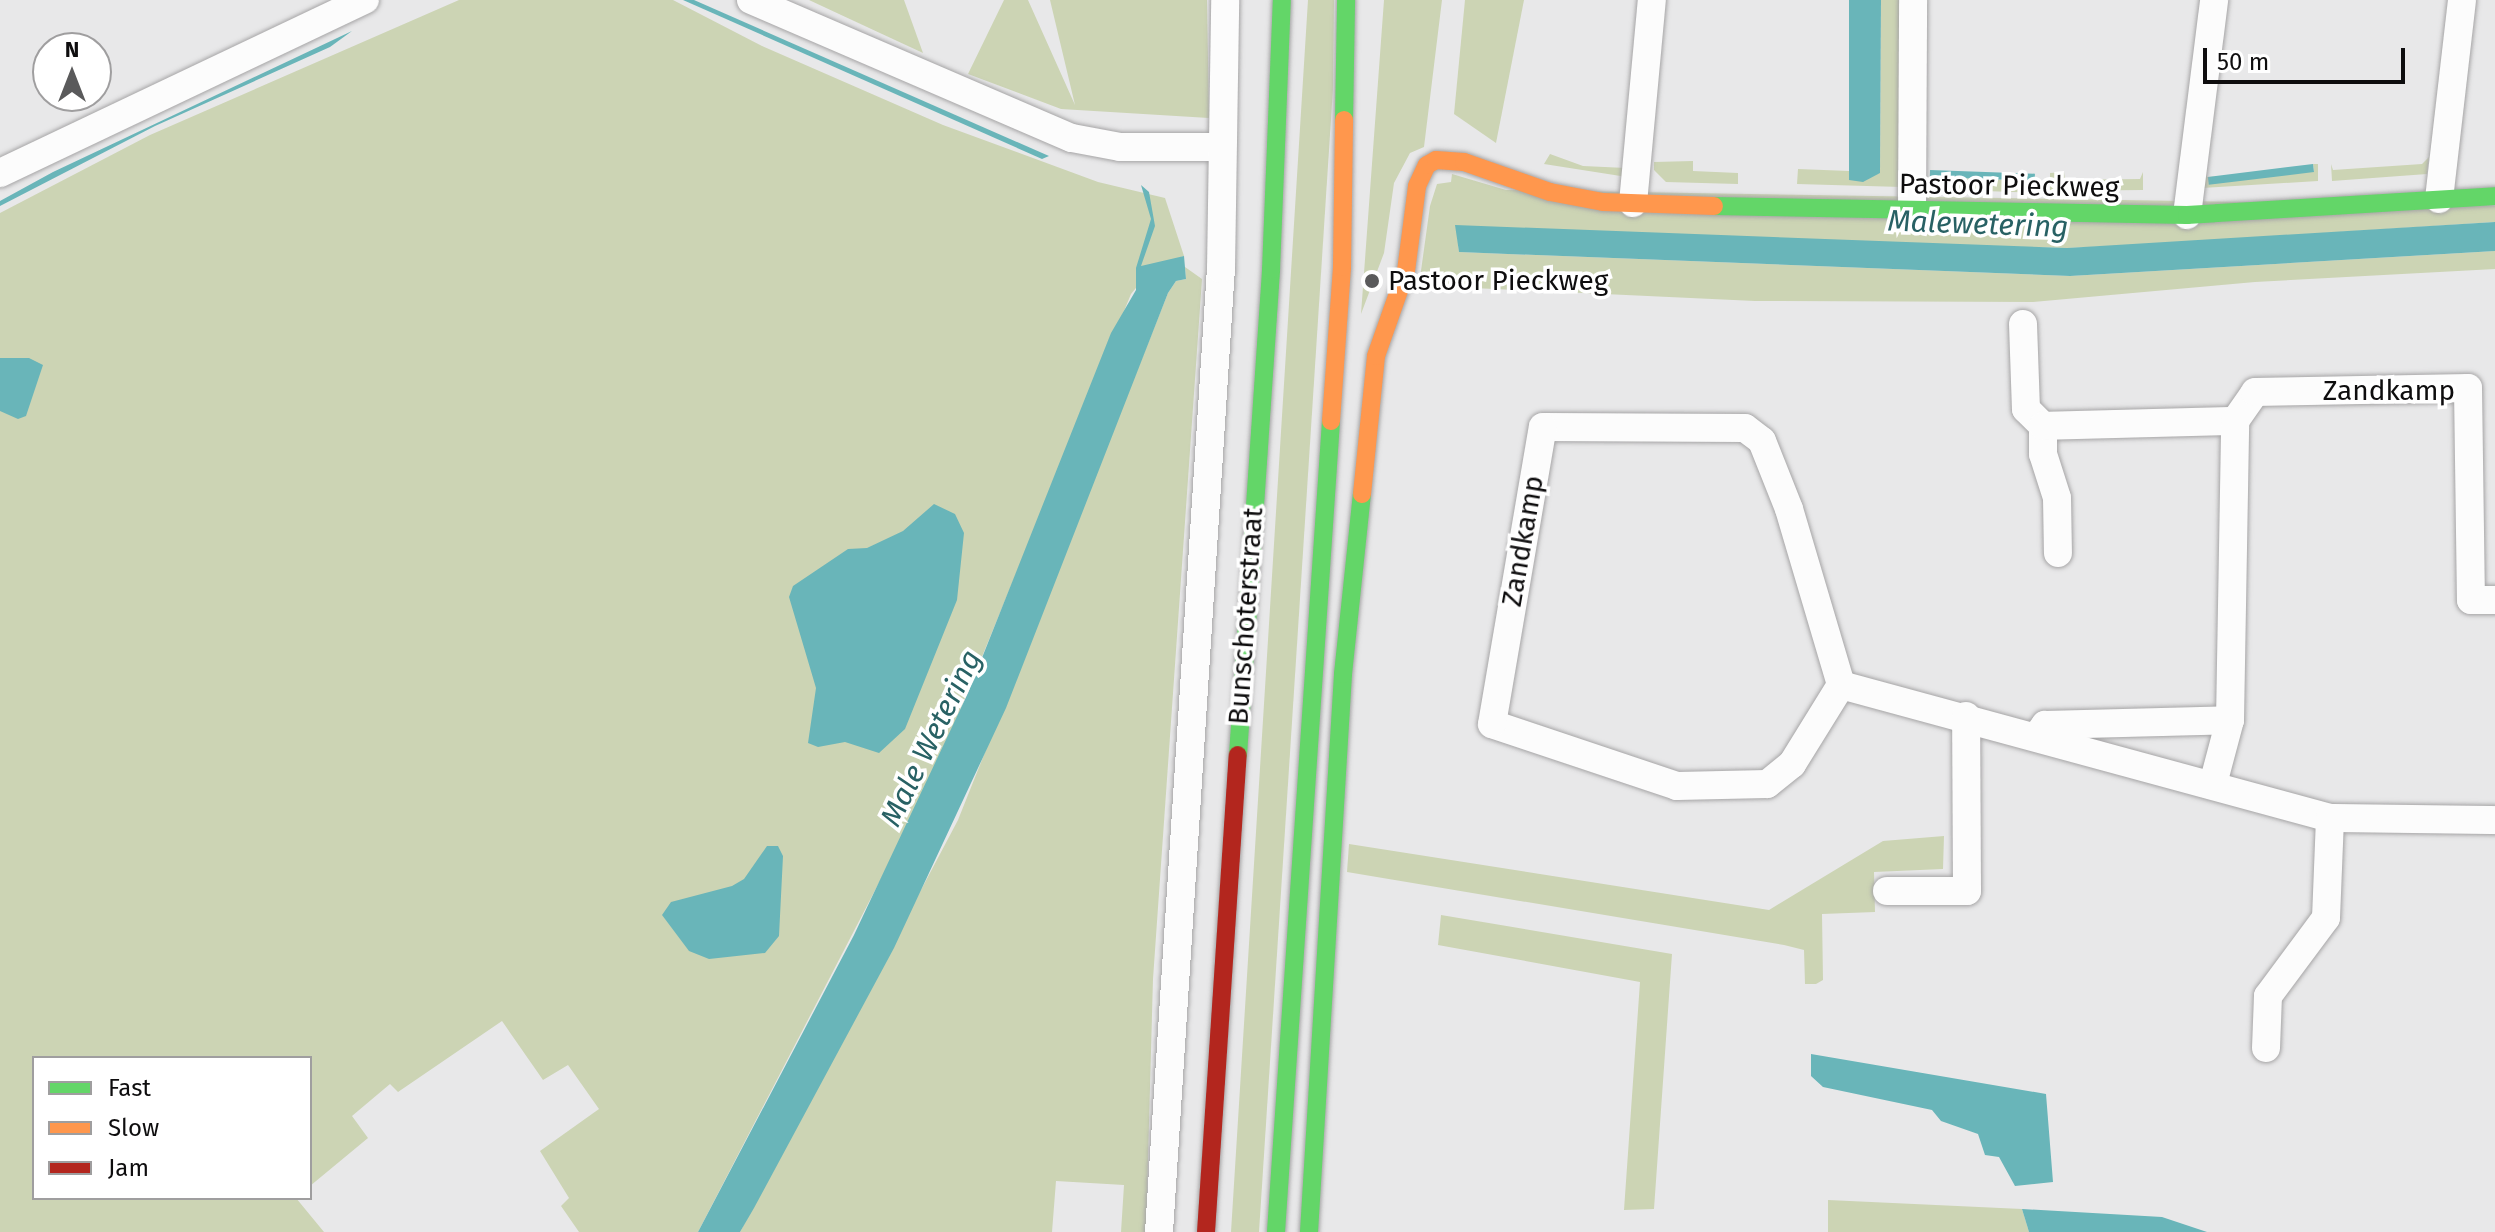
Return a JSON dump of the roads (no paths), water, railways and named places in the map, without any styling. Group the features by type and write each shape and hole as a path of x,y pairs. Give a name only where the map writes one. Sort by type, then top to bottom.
{"main road":[{"name":"Bunschoterstraat","path":"1206,1232 1271,270 1282,0"},
{"path":"1276,1232 1342,267 1346,190 1346,0"},
{"name":"Pastoor Pieckweg","path":"1309,1232 1345,658 1376,356 1406,271 1416,203 1427,165 1449,159 1550,192 1633,203 1912,213 2187,215 2495,196"}],"street":[{"path":"0,173 365,0"},
{"path":"751,0 1009,116 1072,138 1120,147 1222,147"},
{"name":"Bunschoterstraat","path":"1159,1232 1221,269 1225,0"},
{"path":"1633,203 1652,0"},
{"path":"1912,213 1913,0"},
{"path":"2187,215 2214,0"},
{"path":"2439,199 2462,0"},
{"path":"2023,324 2026,409 2043,426 2043,454 2057,498 2058,553"},
{"name":"Zandkamp","path":"2235,421 2255,392 2468,388 2471,600 2495,600"},
{"path":"2043,426 2235,421 2230,720 2213,784"},
{"name":"Zandkamp","path":"1543,427 1745,428 1762,441 1789,509 1841,685 1792,764 1767,784 1677,786 1492,724 1543,427"},
{"path":"1841,685 1966,716 2330,818 2495,820"},
{"path":"1887,891 1967,891 1966,716"},
{"path":"2037,736 2045,725 2230,720"},
{"path":"2266,1048 2268,996 2326,918 2330,818"}],"water":[{"path":"683,0 694,0 1049,156 1042,159"},
{"path":"1849,0 1881,0 1880,173 1863,182 1849,180"},
{"path":"352,31 330,47 155,126 0,206 0,201 53,172"},
{"path":"2313,164 2314,172 2209,185 2208,177"},
{"path":"1930,170 2035,174 2035,181 1930,177"},
{"path":"1141,185 1149,192 1155,226 1141,266 1184,256 1186,279 1176,281 1168,293 1006,708 894,948 740,1232 698,1232 854,935 968,693 1111,333 1136,290 1136,268 1151,219"},
{"path":"2495,222 2495,251 2070,276 1459,252 1455,225 2067,248"},
{"path":"0,358 29,358 43,365 26,416 18,419 0,411"},
{"path":"934,504 955,514 964,533 957,600 905,729 879,753 845,742 818,747 808,743 816,688 789,597 793,586 848,549 867,548 903,531"},
{"path":"767,846 778,846 783,856 779,936 765,953 709,959 689,951 662,915 671,902 732,886 744,879"},
{"path":"1811,1054 2046,1094 2053,1182 2015,1186 1999,1157 1985,1155 1978,1134 1941,1121 1932,1110 1823,1087 1811,1076"},
{"path":"2022,1209 2162,1217 2207,1232 2029,1232"}],"place":[{"name":"Pastoor Pieckweg","path":"1372,281"}],"water label":[{"name":"Malewetering","path":"1978,224"},
{"name":"Male Wetering","path":"931,738"}]}
